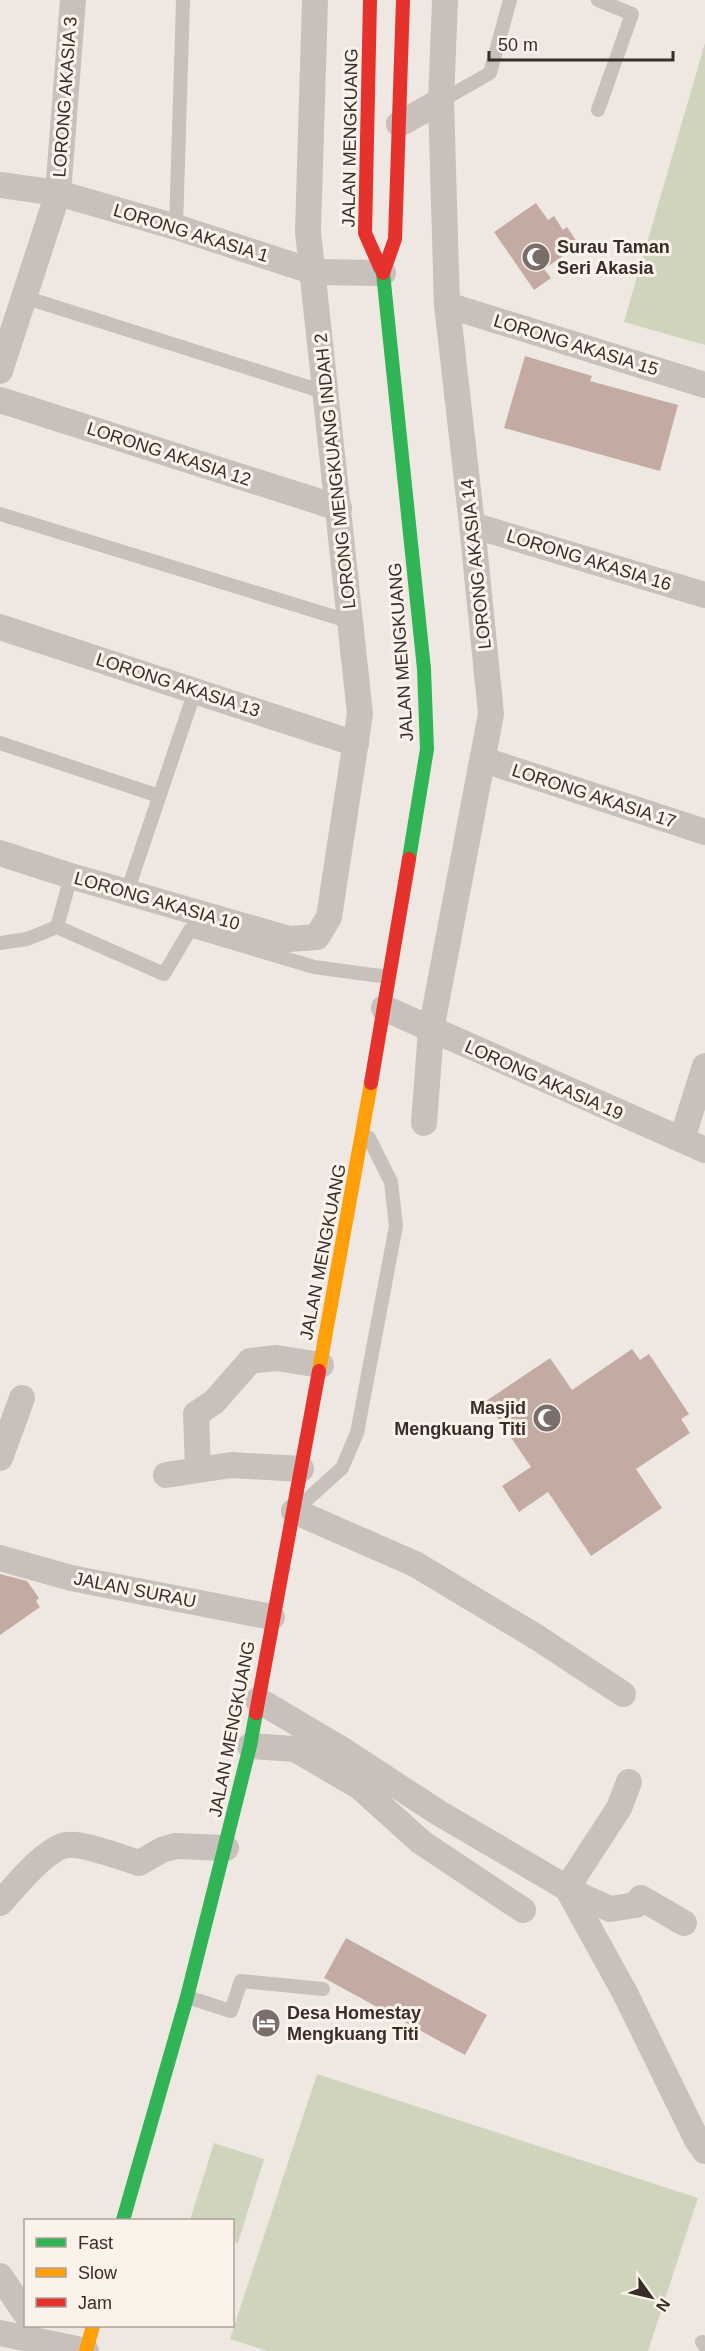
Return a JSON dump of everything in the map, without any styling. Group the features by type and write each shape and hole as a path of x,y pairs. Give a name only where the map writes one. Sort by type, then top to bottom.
{"main road":[{"name":"JALAN MENGKUANG","path":"123,2219 187,1997 226,1848 262,1746 258,1700 321,1365 340,1245 364,1128 427,749 424,669 383,273 365,233 370,0"},
{"name":"JALAN MENGKUANG","path":"383,273 395,240 404,0"},
{"path":"86,2351 92,2327"}],"street":[{"name":"LORONG AKASIA 3","path":"0,372 58,193 73,0"},
{"name":"LORONG MENGKUANG INDAH 2","path":"315,0 308,231 360,714 330,917 316,937"},
{"name":"LORONG AKASIA 14","path":"424,1123 431,1030 491,714 447,304 441,101 445,0"},
{"path":"399,124 441,101"},
{"name":"LORONG AKASIA 1","path":"0,185 58,193 177,227 314,272 383,273"},
{"name":"LORONG AKASIA 15","path":"447,304 705,385"},
{"name":"LORONG AKASIA 12","path":"0,400 339,508"},
{"name":"LORONG AKASIA 16","path":"472,525 705,595"},
{"name":"LORONG AKASIA 13","path":"0,627 356,744"},
{"name":"LORONG AKASIA 17","path":"484,760 705,832"},
{"name":"LORONG AKASIA 10","path":"0,852 71,876 289,939 316,937"},
{"name":"LORONG AKASIA 19","path":"384,1008 705,1150"},
{"path":"682,1139 705,1066"},
{"path":"198,1469 196,1414 214,1401 250,1362 276,1358 321,1365"},
{"path":"0,1458 21,1398"},
{"path":"166,1474 231,1465 301,1469"},
{"path":"294,1511 415,1564 538,1638 623,1694"},
{"name":"JALAN SURAU","path":"0,1558 71,1578 272,1617"},
{"path":"258,1700 341,1749 438,1813 567,1888 610,1909 636,1905 641,1898 684,1923"},
{"path":"282,1713 262,1746 295,1749 360,1787 421,1842 523,1910"},
{"path":"567,1888 619,1808 629,1782"},
{"path":"421,1842 438,1813"},
{"path":"0,1903 44,1857 63,1845 84,1847 139,1863 162,1850 175,1846 226,1848"},
{"path":"567,1888 625,1993 697,2140 705,2151"},
{"path":"0,2276 24,2311"},
{"path":"0,2332 39,2333 86,2351"}],"lane":[{"path":"177,227 183,0"},
{"path":"441,101 490,73 510,0"},
{"path":"597,0 632,14 598,110"},
{"path":"24,297 327,393"},
{"path":"0,514 351,622"},
{"path":"126,892 195,690"},
{"path":"0,743 159,796"},
{"path":"57,927 71,876"},
{"path":"0,943 27,939 57,927 164,974 190,930 314,967 388,977"},
{"path":"294,1511 342,1468 357,1433 396,1226 391,1182 364,1128"},
{"path":"187,1997 231,2011 241,1981 323,1989"}],"green space":[{"path":"705,43 705,345 624,322"},
{"path":"317,2074 698,2198 648,2351 267,2351 230,2339"},
{"path":"214,2143 264,2159 238,2243 234,2241 234,2219 190,2219"}],"building":[{"name":"Surau Taman Seri Akasia","path":"536,203 548,220 554,216 563,230 567,227 579,245 544,269 551,278 534,290 494,232"},
{"path":"525,356 592,376 590,381 678,405 660,471 504,428"},
{"path":"632,1349 640,1360 649,1354 689,1414 681,1419 690,1433 636,1469 662,1508 591,1556 548,1492 519,1512 502,1486 531,1467 486,1401 550,1358 572,1390"},
{"path":"0,1574 27,1581 39,1598 36,1601 40,1607 0,1635"},
{"path":"346,1938 487,2015 465,2055 324,1978"}],"traffic: fast":[{"path":"380,267 383,273 424,669 427,749 409,859"},
{"path":"123,2219 187,1997 250,1746 256,1713"}],"traffic: slow":[{"path":"319,1371 371,1083"},
{"path":"86,2351 93,2327"}],"traffic: jam":[{"path":"370,0 365,233 380,267"},
{"path":"383,273 395,239 403,0"},
{"path":"371,1083 409,859"},
{"path":"256,1713 319,1371"}],"place":[{"name":"Surau Taman Seri Akasia","path":"536,257"},
{"name":"Masjid Mengkuang Titi","path":"547,1418"},
{"name":"Desa Homestay Mengkuang Titi","path":"266,2023"}]}
